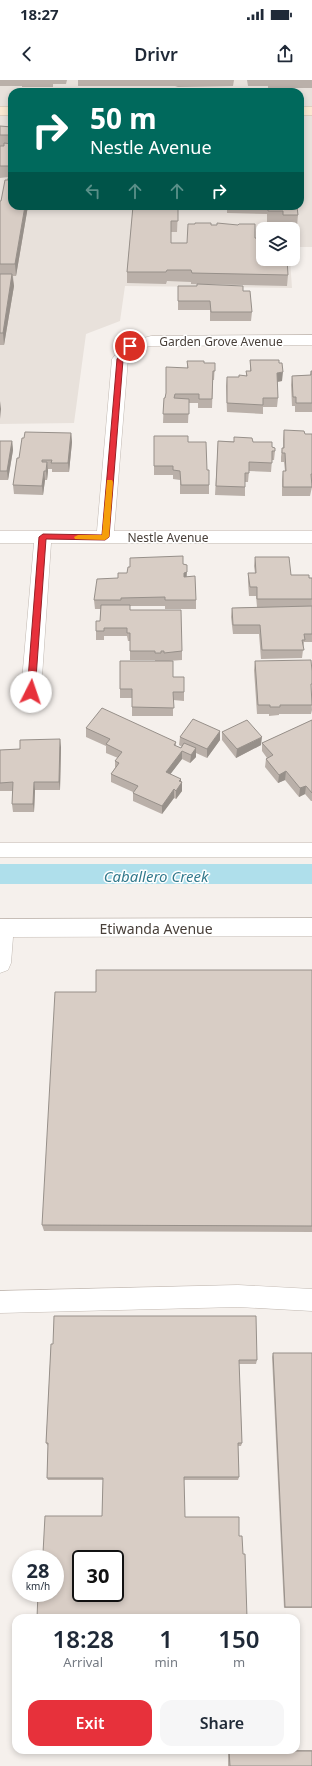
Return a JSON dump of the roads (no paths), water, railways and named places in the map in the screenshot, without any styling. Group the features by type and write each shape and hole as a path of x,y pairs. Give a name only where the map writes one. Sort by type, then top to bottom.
{"street":[{"name":"Garden Grove Avenue","path":"105,537 120,359 130,346 151,341 312,340"},
{"name":"Nestle Avenue","path":"0,537 312,537"},
{"path":"31,692 43,537"},
{"path":"0,963 2,928"},
{"name":"Etiwanda Avenue","path":"2,928 312,928"}],"lane":[{"path":"0,850 312,850"},
{"path":"0,1302 238,1296 312,1300"}],"water":[{"name":"Caballero Creek","path":"0,864 312,864 312,884 0,884"}]}
